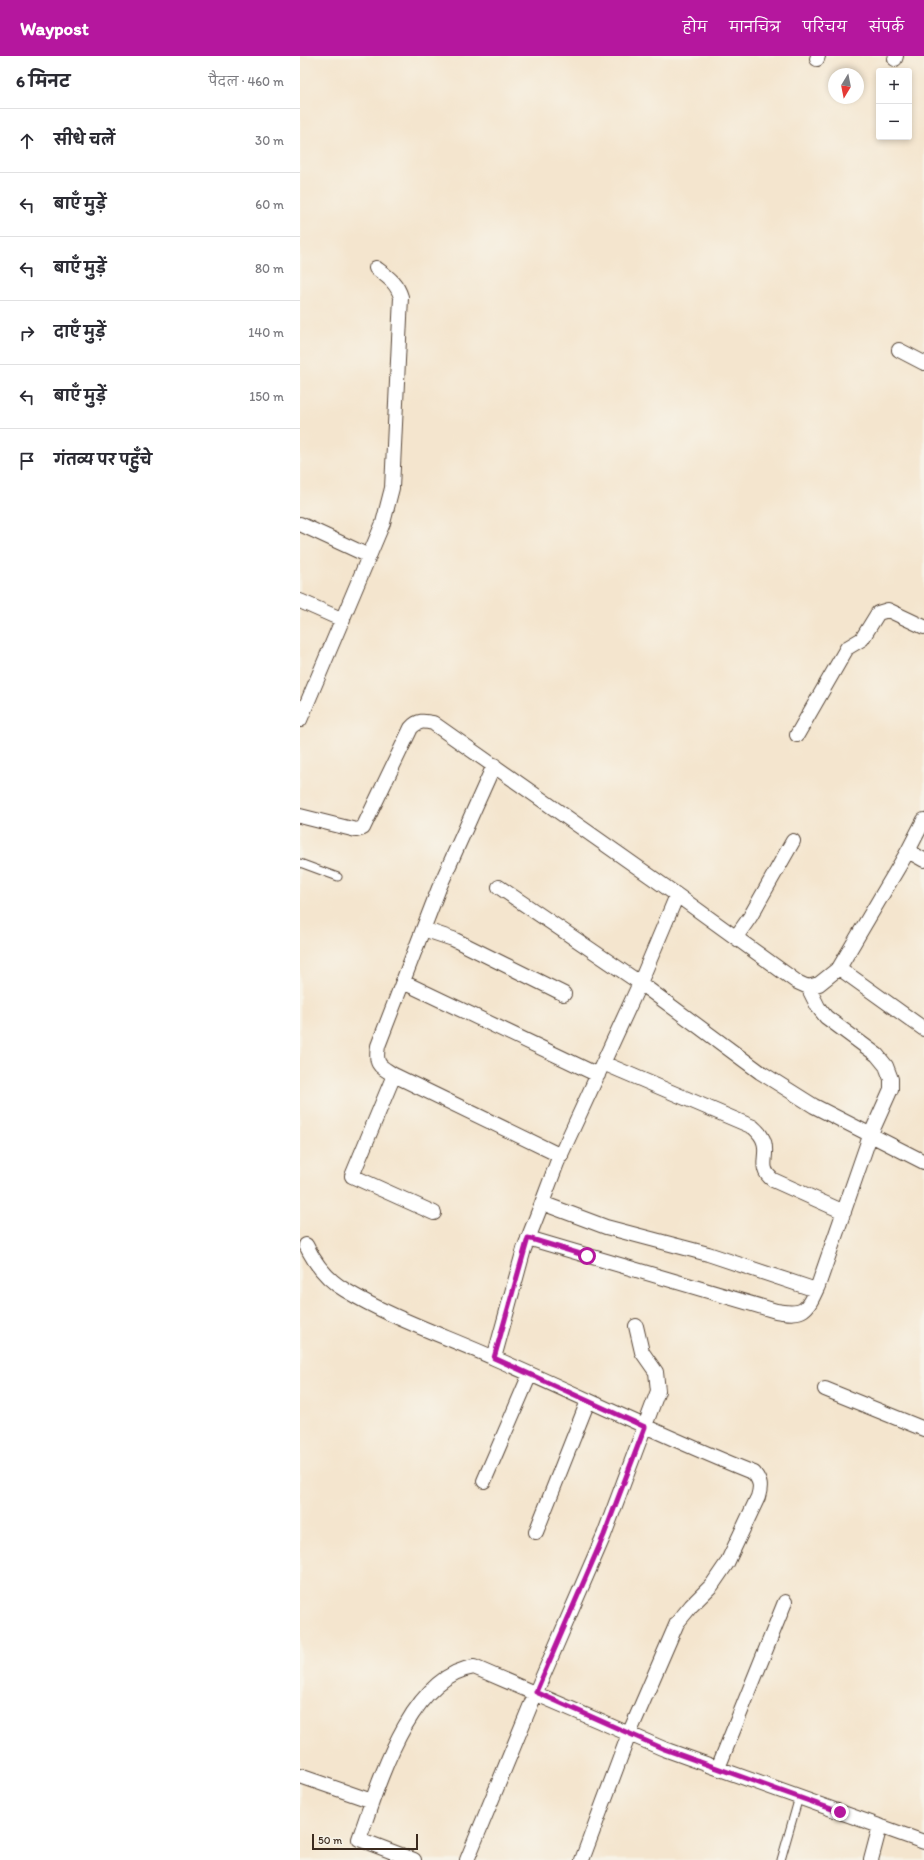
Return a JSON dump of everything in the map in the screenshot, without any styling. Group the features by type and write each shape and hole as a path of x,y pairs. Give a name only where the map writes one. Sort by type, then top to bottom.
{"street":[{"path":"300,720 305,696 342,620 383,523 392,488 401,298 398,286 376,268"},
{"path":"899,350 924,363"},
{"path":"300,524 369,556"},
{"path":"300,601 342,620"},
{"path":"797,735 847,648 862,639 878,613 882,610 888,610 924,626"},
{"path":"300,816 356,830 363,828 411,728 416,722 424,721 434,723 736,937 796,982 808,987 819,984 839,968 908,851 924,820"},
{"path":"494,766 442,882 378,1046 376,1058 380,1066 394,1075 560,1156"},
{"path":"736,937 750,918 793,841"},
{"path":"908,851 924,860"},
{"path":"499,887 640,983 760,1072 814,1106 870,1136 924,1162"},
{"path":"494,1358 528,1238 560,1156 640,983 677,895"},
{"path":"423,930 453,940 564,994"},
{"path":"839,968 924,1029"},
{"path":"403,982 600,1069 753,1127 761,1134 766,1143 764,1167 766,1175 773,1180 844,1212"},
{"path":"528,1238 776,1311 793,1314 802,1312 808,1306 816,1290 870,1136 891,1089 891,1079 886,1066 876,1056 826,1016 818,1007 808,987"},
{"path":"394,1075 352,1176 434,1213"},
{"path":"542,1202 606,1227 708,1254 816,1290"},
{"path":"306,1245 318,1266 326,1276 344,1290 378,1308 530,1374 691,1448 754,1473 759,1479 761,1487 727,1563 712,1585 691,1606 677,1623 629,1734 582,1860"},
{"path":"467,1860 536,1692 604,1535 658,1391 656,1372 642,1352 636,1326"},
{"path":"484,1481 530,1374"},
{"path":"825,1389 924,1429"},
{"path":"536,1532 588,1401"},
{"path":"718,1768 785,1602"},
{"path":"414,1860 359,1838 372,1801 400,1732 412,1714 426,1697 449,1676 463,1669 474,1667 536,1692 664,1749 924,1842"},
{"path":"300,1776 372,1801"},
{"path":"870,1860 880,1826"}],"lane":[{"path":"300,864 338,877"},
{"path":"781,1860 799,1797"}],"route":[{"path":"587,1256 528,1238 494,1358 645,1427 604,1535 536,1692 664,1749 840,1812"}]}
